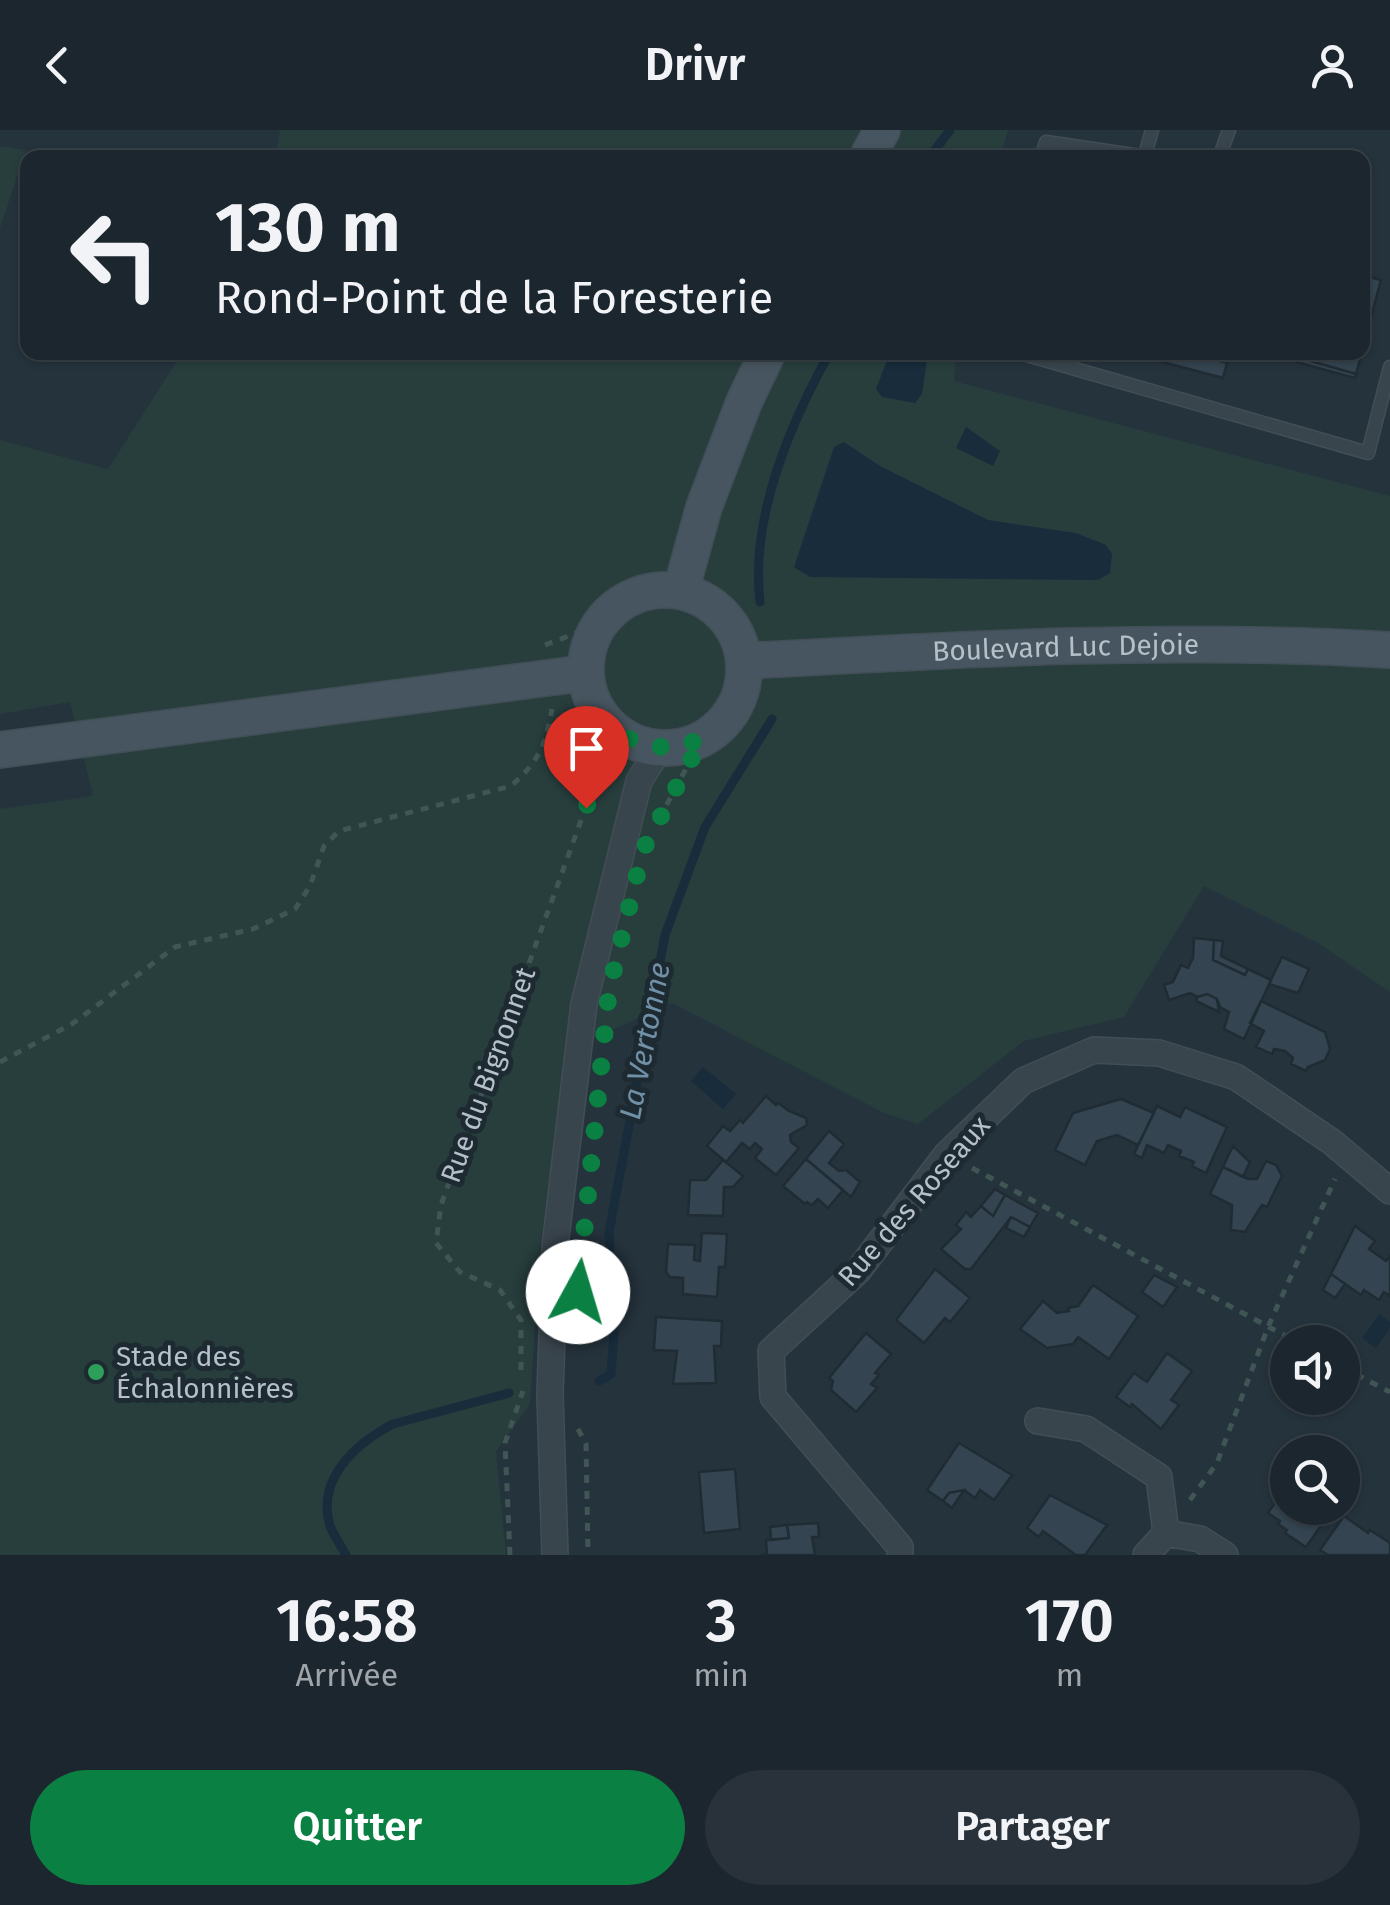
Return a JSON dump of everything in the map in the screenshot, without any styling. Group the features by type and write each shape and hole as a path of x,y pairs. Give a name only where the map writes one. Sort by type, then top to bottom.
{"main road":[{"path":"681,590 704,507 764,360"},
{"path":"681,590 720,610 734,628 744,661 741,692 719,727 702,739 660,748 628,739 614,730 592,702 586,674 588,648 598,625 611,610 644,592 681,590"},
{"name":"Boulevard Luc Dejoie","path":"744,661 992,647 1165,643 1390,650"},
{"path":"0,750 586,674"}],"street":[{"path":"555,1555 550,1367 555,1246 584,1004 639,782 660,748"},
{"name":"Rue des Roseaux","path":"900,1555 900,1547 773,1396 772,1351 858,1270 947,1154 1023,1081 1094,1050 1158,1053 1236,1077 1347,1154 1390,1191"},
{"path":"1038,1421 1086,1428 1159,1477 1166,1533 1146,1555"},
{"path":"1166,1533 1200,1539 1225,1555"}],"lane":[{"path":"1044,150 1046,142 1105,150"},
{"path":"1044,360 1368,453 1390,366"}],"path":[{"path":"0,1062 72,1024 175,947 253,930 295,909 310,886 324,846 339,830 511,786 532,768 546,743 552,709"},
{"name":"Rue du Bignonnet","path":"510,1555 505,1443 522,1393 521,1320 500,1290 460,1272 436,1243 441,1205 614,730"},
{"path":"659,820 702,739"},
{"path":"947,1154 1268,1327"},
{"path":"1166,1533 1217,1464 1268,1327 1347,1154"},
{"name":"Rue du Bignonnet","path":"522,1393 550,1367"},
{"path":"1360,1376 1390,1392"}],"green space":[{"path":"280,130 1008,130 1002,150 276,150"},
{"path":"0,146 26,150 20,150 20,168 0,228"},
{"path":"178,360 955,360 954,381 1390,496 1390,992 1318,943 1204,886 1124,1017 1024,1041 918,1124 884,1113 672,1003 567,1050 540,1247 530,1404 496,1451 506,1555 0,1555 0,809 93,796 70,702 0,714 0,440 108,469"}],"water":[{"path":"887,360 927,360 922,394 915,403 882,397 876,389"},
{"path":"966,427 1000,451 993,466 956,448"},
{"path":"844,442 880,466 988,520 1076,533 1106,545 1112,554 1110,573 1098,580 810,577 794,567 834,447"},
{"path":"703,1067 736,1094 723,1109 691,1081"},
{"path":"1379,1314 1390,1322 1390,1328 1376,1348 1362,1338"}],"building":[{"path":"1370,277 1381,280 1370,321"},
{"path":"1155,360 1220,360 1227,363 1223,378"},
{"path":"1289,360 1307,360 1356,374 1355,378"},
{"path":"1307,360 1360,360 1356,374"},
{"path":"1194,938 1214,940 1213,960 1245,975 1248,969 1271,980 1244,1039 1224,1029 1229,1012 1220,1007 1217,999 1190,993 1169,1000 1164,985 1173,982 1181,965 1188,968"},
{"path":"1214,940 1223,941 1221,956 1248,969 1245,975 1213,960"},
{"path":"1282,957 1309,969 1298,993 1269,984"},
{"path":"1207,994 1217,999 1219,1012 1196,1001"},
{"path":"1261,1001 1325,1032 1330,1049 1325,1060 1306,1071 1291,1064 1293,1058 1285,1051 1274,1049 1272,1054 1256,1047 1264,1031 1250,1023"},
{"path":"766,1096 776,1105 806,1118 807,1125 790,1135 791,1142 799,1148 776,1175 755,1158 762,1149 755,1143 750,1149 742,1143 726,1162 707,1146 723,1126 730,1131 740,1120 743,1123"},
{"path":"1121,1099 1154,1113 1138,1145 1117,1135 1097,1141 1085,1165 1055,1150 1073,1113"},
{"path":"1157,1106 1180,1117 1185,1107 1227,1127 1206,1173 1168,1145 1164,1153 1147,1145 1142,1158 1134,1154"},
{"path":"829,1131 844,1144 829,1163 860,1182 851,1197 806,1159"},
{"path":"1233,1146 1250,1162 1243,1177 1223,1167"},
{"path":"806,1159 843,1190 828,1208 818,1199 812,1205 805,1204 783,1186"},
{"path":"723,1160 743,1176 733,1187 724,1187 723,1216 688,1215 690,1180 706,1180"},
{"path":"1266,1161 1276,1165 1282,1176 1267,1207 1262,1205 1245,1232 1231,1230 1232,1205 1210,1194 1223,1167 1257,1179"},
{"path":"995,1189 1005,1195 993,1216 981,1206"},
{"path":"1005,1195 1038,1213 1030,1227 1011,1217 971,1269 965,1269 941,1249 961,1229 956,1225 966,1212 971,1217 981,1206 993,1216"},
{"path":"1011,1217 1030,1227 1024,1237 1006,1228"},
{"path":"1355,1226 1375,1241 1369,1249 1386,1261 1390,1256 1390,1296 1384,1292 1379,1300 1364,1290 1361,1295 1331,1274"},
{"path":"702,1233 727,1234 725,1267 719,1267 717,1297 683,1294 683,1278 670,1277 666,1272 668,1244 695,1245 694,1260 700,1261"},
{"path":"935,1269 970,1298 950,1322 945,1318 924,1343 896,1320"},
{"path":"1331,1274 1345,1284 1335,1298 1323,1290"},
{"path":"1154,1275 1177,1287 1163,1307 1142,1292"},
{"path":"1093,1285 1138,1316 1109,1359 1078,1337 1073,1344 1047,1348 1020,1329 1043,1301 1057,1313 1069,1311 1068,1308 1078,1306"},
{"path":"656,1317 722,1321 721,1346 714,1346 716,1383 673,1384 677,1351 654,1350"},
{"path":"866,1333 891,1354 875,1373 879,1375 871,1384 877,1388 856,1412 831,1390 833,1381 829,1378"},
{"path":"1167,1353 1192,1371 1171,1400 1179,1405 1161,1429 1132,1404 1130,1407 1116,1397 1134,1373 1147,1382"},
{"path":"959,1443 1012,1475 994,1500 980,1490 975,1498 964,1490 949,1493 943,1501 927,1490"},
{"path":"735,1469 740,1529 704,1533 699,1472"},
{"path":"964,1490 952,1508 943,1501 949,1493"},
{"path":"1050,1495 1107,1525 1085,1555 1076,1555 1043,1531 1039,1537 1027,1528"},
{"path":"818,1523 819,1537 812,1537 815,1555 762,1555 767,1553 766,1540 789,1538 787,1525"},
{"path":"787,1525 789,1538 771,1540 770,1527"},
{"path":"1280,1525 1321,1525 1306,1547 1285,1533 1287,1530"},
{"path":"1338,1525 1357,1525 1390,1543 1390,1555 1328,1555 1320,1550"}],"waterway":[{"name":"La Vertonne","path":"935,150 950,130"},
{"name":"La Vertonne","path":"760,602 758,570 767,505 788,441 826,360"},
{"name":"La Vertonne","path":"599,1381 611,1374 614,1333 609,1232 665,935 705,827 772,719"},
{"name":"La Vertonne","path":"346,1555 330,1526 327,1509 334,1478 353,1453 393,1424 509,1393"}],"place":[{"name":"Stade des Échalonnières","path":"96,1372"}],"route":[{"path":"578,1292 609,990 643,850 702,739 660,748 628,739 614,730 586,808"}]}
